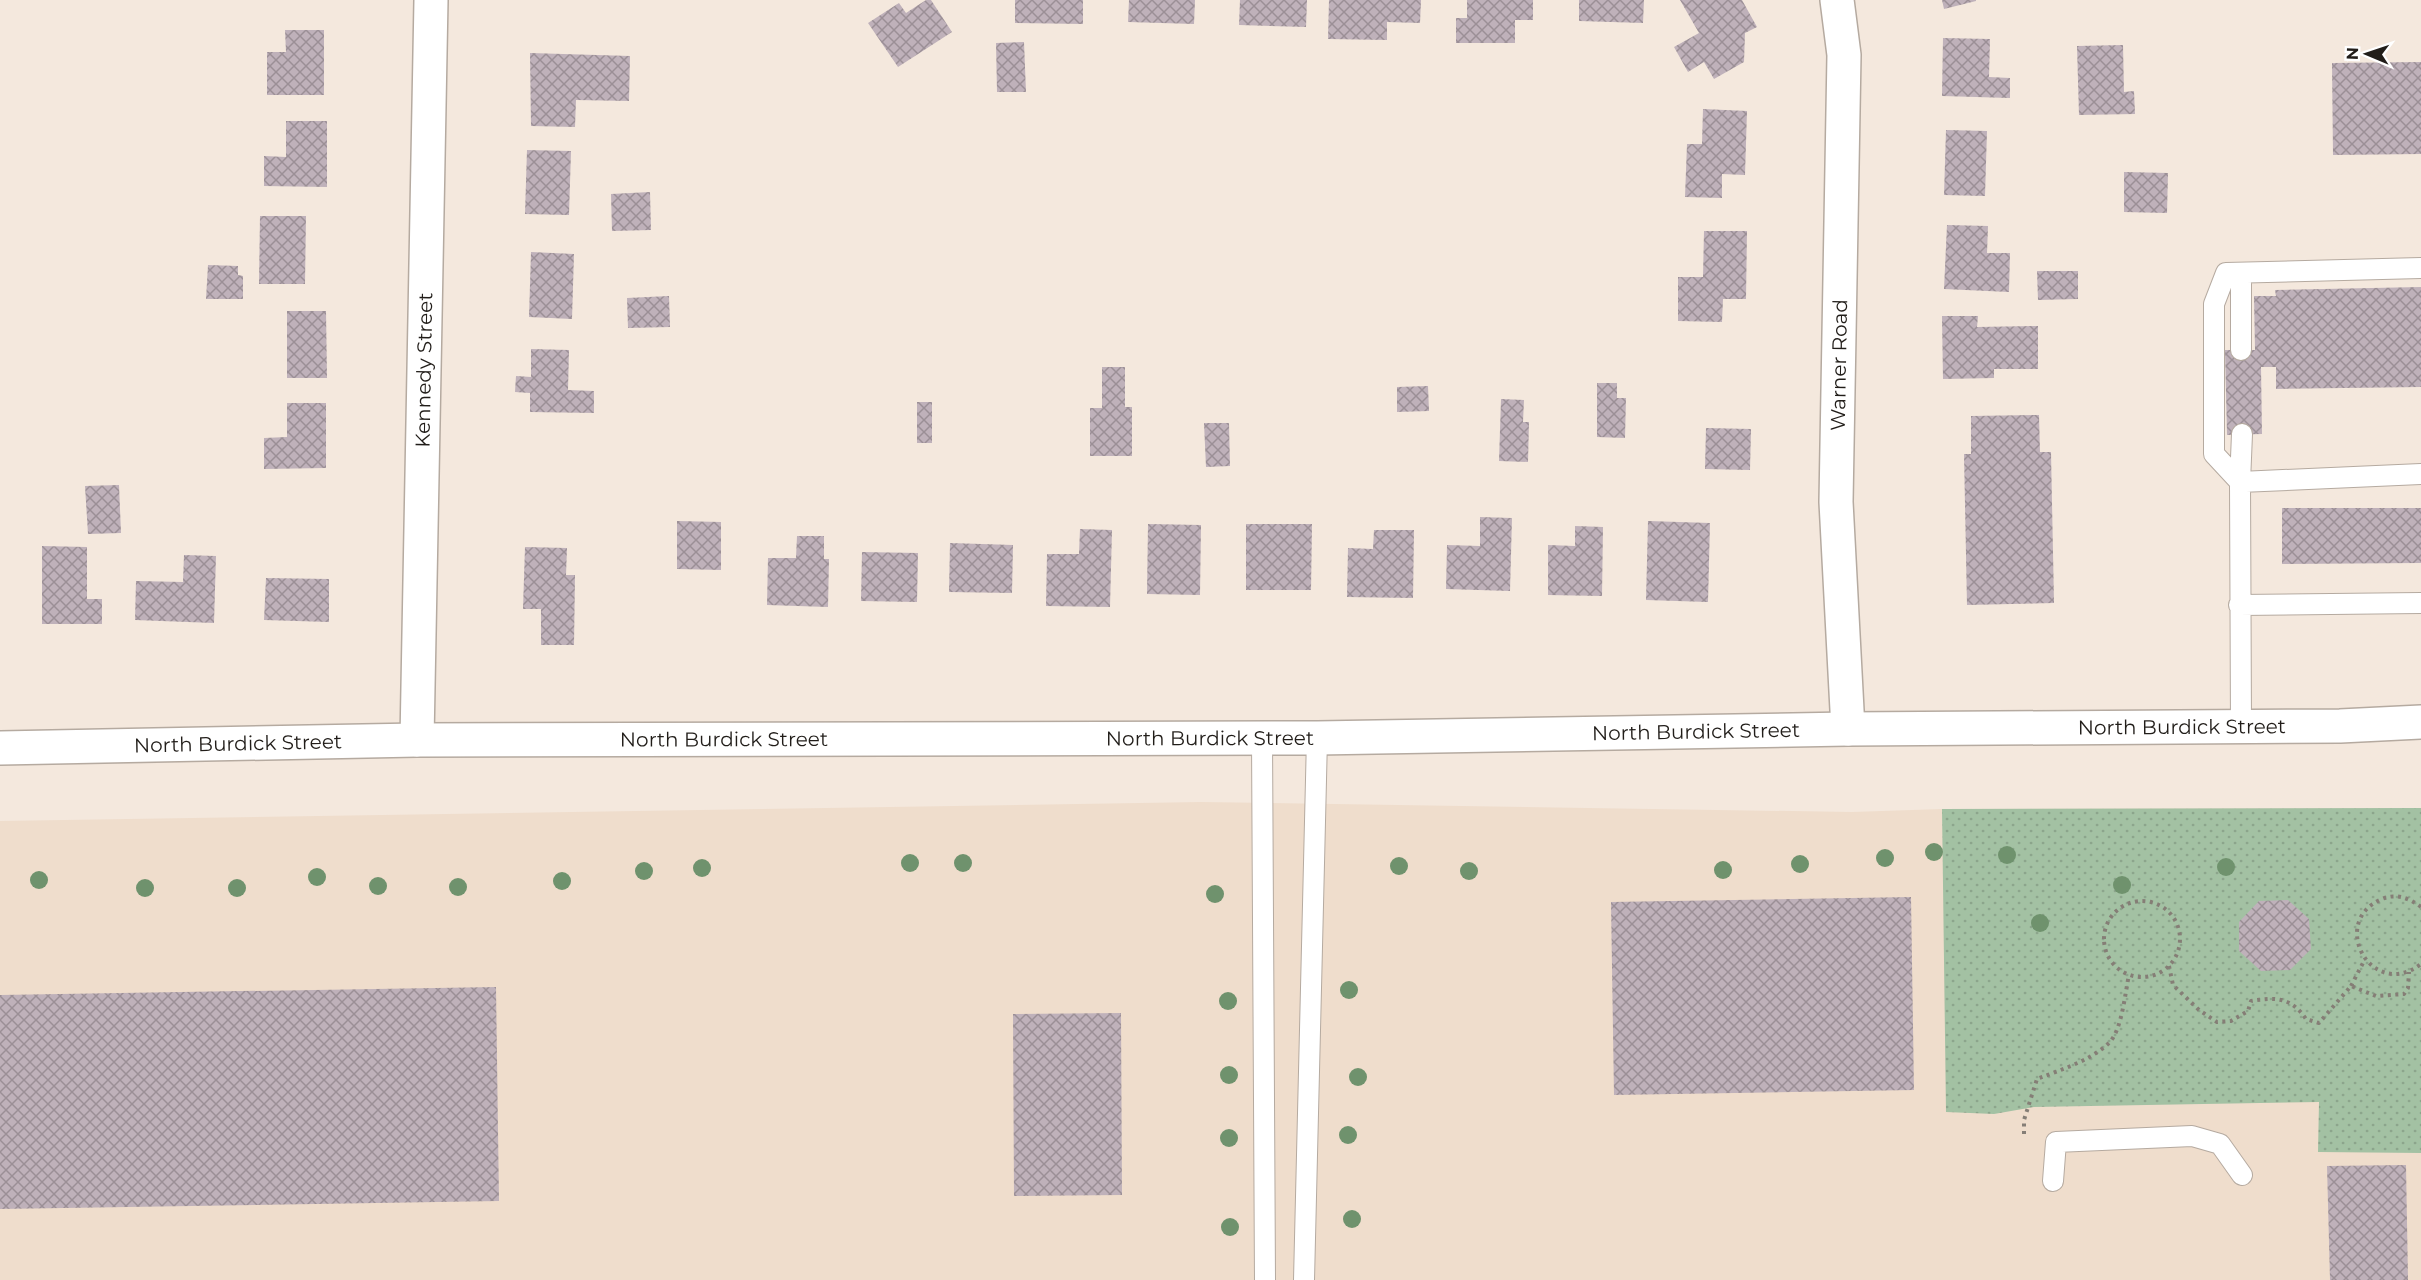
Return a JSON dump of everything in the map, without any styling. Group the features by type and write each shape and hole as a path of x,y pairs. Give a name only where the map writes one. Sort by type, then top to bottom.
{"street":[{"name":"Kennedy Street","path":"417,740 431,0"},
{"name":"Warner Road","path":"1837,0 1844,55 1836,502 1848,729"},
{"name":"North Burdick Street","path":"0,748 417,740 1317,738 1848,729 2241,727 2421,722"}],"lane":[{"path":"2421,268 2226,273 2214,304 2214,454 2240,482 2421,474"},
{"path":"2241,273 2241,350"},
{"path":"2241,727 2239,606 2242,434"},
{"path":"2239,606 2421,603"},
{"path":"1262,738 1265,1280"},
{"path":"1305,1280 1317,738"},
{"path":"2053,1181 2056,1142 2192,1136 2220,1144 2242,1175"}],"path":[{"path":"2421,906 2410,899 2398,896 2379,900 2364,912 2358,924 2356,936 2365,960 2385,973 2409,972 2421,964"},
{"path":"2133,902 2156,903 2170,913 2177,923 2180,949 2169,966 2157,974 2143,977 2129,975 2111,960 2105,947 2105,933 2109,921 2121,907 2133,902"},
{"path":"2169,966 2173,985 2199,1010 2217,1022 2231,1021 2248,1011 2251,1001 2264,999 2285,1000 2297,1006 2306,1019 2319,1023 2351,986 2365,960"},
{"path":"2351,986 2376,996 2404,994 2408,988 2409,972"},
{"path":"2024,1141 2024,1120 2037,1079 2075,1064 2110,1042 2121,1016 2129,975"}],"shaded area":[{"path":"1201,802 1852,812 1942,809 2421,808 2421,1280 0,1280 0,821"}],"green space":[{"path":"2421,808 2421,1153 2318,1152 2319,1102 2034,1107 1994,1114 1946,1112 1942,809"}],"building":[{"path":"926,0 931,0 952,32 898,67 868,23 899,3 906,13"},
{"path":"1015,0 1083,0 1083,24 1015,23"},
{"path":"1129,0 1195,0 1194,24 1128,22"},
{"path":"1240,0 1307,0 1306,27 1239,25"},
{"path":"1329,0 1421,0 1420,23 1387,22 1387,40 1328,39"},
{"path":"1467,0 1533,0 1533,20 1515,20 1515,43 1456,43 1456,18 1467,18"},
{"path":"1579,0 1644,0 1643,23 1579,21"},
{"path":"1680,0 1742,0 1757,27 1745,33 1744,62 1714,79 1704,62 1688,72 1674,47 1699,33"},
{"path":"1942,0 1976,0 1976,1 1944,9"},
{"path":"285,30 324,30 324,95 267,95 267,52 286,52"},
{"path":"1943,38 1990,39 1989,77 2010,78 2010,98 1942,96"},
{"path":"1024,42 1026,92 997,92 996,43"},
{"path":"2123,45 2124,92 2134,91 2135,114 2079,115 2077,46"},
{"path":"530,53 630,56 629,101 576,100 575,127 531,126"},
{"path":"2421,62 2421,154 2333,155 2332,63"},
{"path":"1703,109 1747,111 1745,175 1722,174 1722,198 1685,197 1687,144 1702,144"},
{"path":"286,121 327,121 327,187 264,186 264,156 286,157"},
{"path":"1946,130 1987,131 1985,196 1944,195"},
{"path":"527,150 571,151 569,215 525,214"},
{"path":"2124,172 2168,173 2167,213 2124,212"},
{"path":"650,192 651,230 612,231 611,194"},
{"path":"260,216 306,216 305,284 259,284"},
{"path":"1947,225 1988,226 1987,253 2010,253 2009,292 1944,289"},
{"path":"1704,231 1747,231 1746,299 1723,299 1722,322 1678,321 1678,277 1703,277"},
{"path":"531,252 574,254 572,319 529,317"},
{"path":"208,265 238,266 238,275 243,276 243,299 206,299"},
{"path":"2037,271 2078,271 2078,299 2038,300"},
{"path":"2421,287 2421,387 2276,389 2276,367 2261,367 2262,434 2227,435 2225,350 2255,350 2254,296 2276,296 2275,290"},
{"path":"669,296 670,327 628,328 627,298"},
{"path":"287,311 326,311 327,378 287,378"},
{"path":"1942,316 1978,316 1977,327 2038,326 2038,369 1994,369 1994,378 1943,379"},
{"path":"531,349 569,350 568,390 594,391 594,413 530,412 530,393 515,392 516,376 531,377"},
{"path":"1102,367 1125,367 1125,407 1132,407 1132,456 1090,456 1090,408 1102,408"},
{"path":"1597,383 1617,383 1617,398 1626,398 1625,438 1597,437"},
{"path":"1428,386 1429,411 1397,412 1397,387"},
{"path":"1501,399 1524,400 1523,422 1529,422 1528,462 1499,461"},
{"path":"917,402 932,402 932,443 917,443"},
{"path":"287,403 326,403 326,468 264,469 264,438 287,437"},
{"path":"2039,415 2040,452 2051,452 2054,603 1967,605 1964,454 1971,454 1971,416"},
{"path":"1204,423 1229,423 1230,466 1206,467"},
{"path":"1706,428 1751,429 1750,470 1705,469"},
{"path":"119,485 121,533 88,534 85,486"},
{"path":"2282,508 2421,508 2421,563 2282,564"},
{"path":"1480,517 1512,518 1510,591 1446,589 1447,545 1480,546"},
{"path":"677,521 721,522 721,570 677,569"},
{"path":"1648,521 1710,523 1708,602 1646,600"},
{"path":"1148,524 1201,525 1200,595 1147,594"},
{"path":"1246,524 1312,524 1311,590 1246,590"},
{"path":"1575,526 1603,527 1602,596 1548,595 1548,545 1575,546"},
{"path":"1080,529 1112,530 1110,607 1046,606 1047,554 1079,554"},
{"path":"1374,530 1414,530 1413,598 1347,597 1348,548 1373,549"},
{"path":"797,536 824,536 824,559 829,559 828,607 767,605 768,558 796,558"},
{"path":"950,543 1013,545 1012,593 949,592"},
{"path":"42,546 87,547 87,599 102,599 102,624 42,624"},
{"path":"525,547 567,548 566,575 575,575 574,645 541,645 541,609 523,609"},
{"path":"862,552 918,553 917,602 861,601"},
{"path":"184,555 216,556 214,623 135,620 136,581 183,582"},
{"path":"266,578 329,579 329,622 264,620"},
{"path":"1911,897 1914,1090 1614,1095 1611,902"},
{"path":"2288,900 2309,919 2311,949 2290,970 2261,971 2239,951 2239,922 2259,901"},
{"path":"496,987 499,1201 0,1209 0,995"},
{"path":"1121,1013 1122,1195 1014,1196 1013,1014"},
{"path":"2406,1165 2408,1280 2330,1280 2327,1166"}]}
